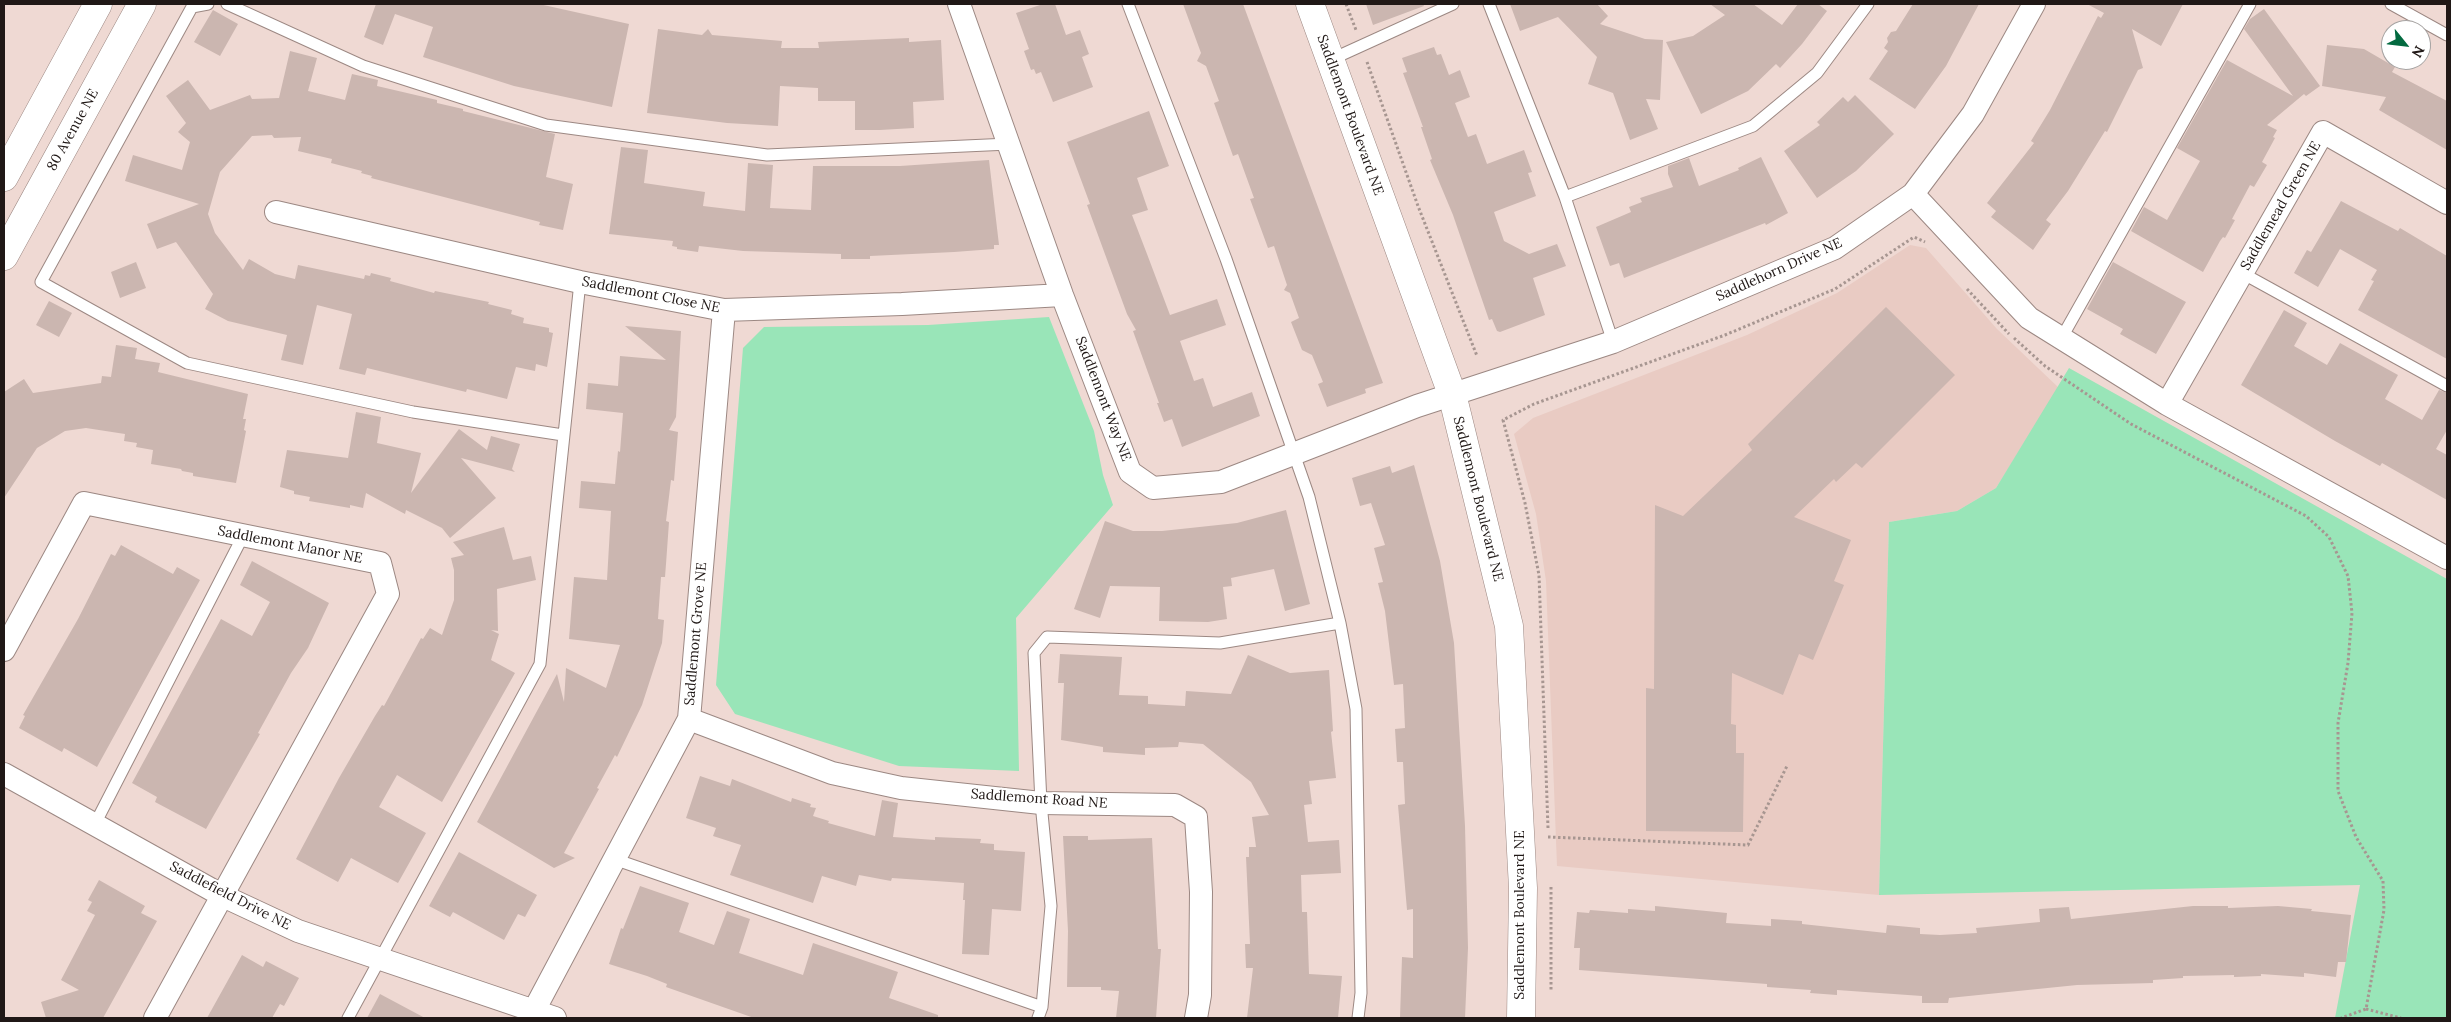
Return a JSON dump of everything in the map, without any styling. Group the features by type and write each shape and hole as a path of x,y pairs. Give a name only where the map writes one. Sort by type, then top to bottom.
{"street":[{"path":"4,177 98,4"},
{"name":"80 Avenue NE","path":"4,256 142,4"},
{"name":"Saddlemont Way NE","path":"959,4 1062,295 1130,472 1153,488 1221,482 1452,394"},
{"name":"Saddlemont Boulevard NE","path":"1310,4 1452,394 1509,626 1523,888 1521,1018"},
{"name":"Saddlehorn Drive NE","path":"1452,394 1613,342 1835,248 1914,194 1974,114 2034,4"},
{"name":"Saddlemead Green NE","path":"2167,404 2323,132 2447,203"},
{"path":"1914,194 2029,318 2167,404 2447,558"},
{"name":"Saddlemont Close NE","path":"276,212 580,282 724,310 902,304 1062,295"},
{"name":"Saddlemont Grove NE","path":"540,1016 614,859 689,718 724,310"},
{"name":"Saddlemont Manor NE","path":"4,650 84,503 380,563 388,594 223,896"},
{"name":"Saddlemont Road NE","path":"689,718 832,773 901,788 1041,802 1175,805 1196,817 1201,892 1200,995 1196,1018"},
{"name":"Saddlefield Drive NE","path":"4,774 223,896 298,931 382,958 540,1016"},
{"path":"155,1018 223,896"}],"lane":[{"path":"208,4 192,7 41,282 187,363 413,412 563,434"},
{"path":"227,4 362,66 546,125 768,155 1009,144"},
{"path":"1128,4 1226,260 1292,454 1309,497 1340,623 1356,709 1361,993 1358,1018"},
{"path":"1330,60 1362,47 1452,4"},
{"path":"1489,4 1565,197 1613,342"},
{"path":"1565,197 1753,126 1817,73 1868,4"},
{"path":"2061,339 2250,4"},
{"path":"2390,4 2447,35"},
{"path":"2242,273 2447,386"},
{"path":"348,1018 540,664 580,282"},
{"path":"95,824 243,536"},
{"path":"614,859 1040,1013 1050,906 1041,802 1034,652 1047,637 1220,643 1340,623"}],"path":[{"path":"1346,4 1418,206 1477,356"},
{"path":"1503,420 1534,404 1725,335 1835,289 1914,237 1924,242 1930,248"},
{"path":"1962,283 1999,324 2045,366 2131,424 2306,516 2330,537 2348,576 2352,613 2348,663 2338,723 2338,790 2356,837 2383,881 2384,910 2366,1009"},
{"path":"1548,837 1748,845 1787,766"},
{"path":"2341,1018 2366,1009 2401,1018"}],"shaded area":[{"path":"1910,245 1926,248 1997,329 2059,388 1996,488 1957,511 1889,522 1879,895 1557,866 1546,581 1536,514 1514,434 1533,418 1747,335 1837,293"}],"green space":[{"path":"1049,317 1094,431 1103,475 1113,505 1016,618 1019,771 899,766 735,714 716,685 743,348 764,327 928,325"},
{"path":"2069,368 2447,579 2447,1018 2335,1018 2360,885 1879,895 1889,522 1957,511 1996,488"}],"building":[{"path":"376,4 539,4 629,24 612,107 514,86 423,57 433,27 395,14 383,45 364,37"},
{"path":"1043,4 1055,4 1066,35 1080,30 1089,54 1082,57 1093,87 1053,102 1041,72 1036,74 1034,69 1031,70 1024,51 1029,49 1016,13"},
{"path":"1183,4 1243,4 1383,383 1365,389 1366,393 1327,407 1318,384 1323,382 1312,355 1302,350 1291,322 1299,318 1290,293 1284,290 1287,285 1274,246 1268,248 1250,199 1254,198 1238,154 1233,156 1214,103 1219,101 1206,66 1197,61 1201,53"},
{"path":"1366,4 1423,4 1424,6 1373,25"},
{"path":"1510,4 1597,4 1608,16 1600,24 1645,39 1663,40 1660,100 1646,99 1658,129 1630,140 1613,93 1588,84 1597,57 1558,17 1520,31"},
{"path":"1710,4 1753,4 1782,25 1798,4 1818,4 1827,11 1802,44 1780,68 1776,64 1748,91 1701,114 1666,42 1693,36 1725,15"},
{"path":"1913,4 1979,4 1946,66 1915,109 1869,79 1888,51 1884,48 1888,42 1887,38 1891,32 1896,31"},
{"path":"2087,4 2183,4 2161,46 2132,29 2143,68 2138,70 2107,132 2105,131 2068,191 2046,220 2051,224 2033,250 1991,217 1996,211 1987,203 2034,143 2031,141 2050,110 2098,16 2101,18 2104,13"},
{"path":"2264,9 2320,86 2306,96 2304,94 2267,125 2277,130 2273,137 2275,138 2262,162 2267,165 2254,187 2250,185 2232,219 2235,220 2225,238 2223,237 2220,241 2203,272 2131,231 2144,207 2167,220 2200,161 2177,148 2227,60 2293,96 2244,29 2250,19"},
{"path":"213,10 238,24 220,56 194,42"},
{"path":"658,29 702,35 708,29 712,35 782,41 781,48 819,48 818,42 909,38 909,42 941,40 944,100 913,102 914,128 880,130 855,130 855,101 818,101 818,88 780,86 778,126 727,123 647,113"},
{"path":"2327,45 2364,49 2381,59 2381,70 2393,70 2392,72 2447,101 2447,150 2379,110 2386,97 2322,86"},
{"path":"1434,47 1437,55 1441,54 1449,75 1460,70 1470,97 1455,103 1468,137 1476,134 1487,164 1524,150 1532,172 1528,173 1536,196 1494,212 1504,241 1529,254 1557,244 1566,266 1533,278 1545,315 1500,332 1497,331 1492,319 1489,320 1453,215 1430,160 1432,159 1421,127 1423,127 1403,73 1407,72 1402,58"},
{"path":"290,51 317,58 308,91 345,100 352,74 378,80 377,86 437,100 437,103 463,109 463,111 555,134 546,177 573,184 563,230 539,225 540,222 371,178 372,176 361,173 362,171 331,163 332,159 298,151 301,137 274,138 272,135 252,136 220,172 208,214 215,233 243,270 249,259 275,274 295,279 298,265 364,279 365,275 370,276 371,273 391,278 390,281 434,293 435,291 489,302 488,304 512,310 511,314 524,318 523,323 549,328 549,332 553,333 547,367 536,364 535,371 516,367 507,399 467,389 466,392 367,368 365,375 339,369 352,314 317,305 303,365 281,360 287,335 228,321 205,309 213,294 176,242 157,249 147,224 199,204 125,181 133,155 182,170 190,142 178,132 186,123 166,96 188,80 210,110 250,95 252,99 279,98"},
{"path":"1855,95 1894,134 1856,171 1817,198 1784,151 1820,125 1817,122 1843,97 1848,102"},
{"path":"1149,111 1169,166 1137,178 1148,210 1132,215 1170,315 1217,299 1226,325 1180,341 1194,381 1203,378 1213,407 1252,392 1260,416 1182,447 1172,419 1164,422 1133,331 1136,330 1127,314 1102,246 1087,205 1090,204 1067,142"},
{"path":"621,147 648,150 644,183 705,192 703,206 745,211 748,163 773,165 770,208 811,210 813,166 900,166 989,160 999,245 994,245 994,249 870,256 870,259 841,259 841,254 743,251 699,246 698,252 677,249 677,247 672,246 673,241 609,234"},
{"path":"1761,157 1788,213 1766,225 1765,223 1624,278 1619,263 1610,266 1596,227 1631,212 1629,207 1642,202 1640,198 1673,187 1668,174 1668,166 1689,158 1699,186 1739,170 1738,168"},
{"path":"2341,201 2398,231 2400,228 2447,256 2447,359 2358,310 2374,281 2371,280 2377,270 2340,249 2318,287 2294,273 2307,250 2311,252"},
{"path":"136,262 146,288 120,298 111,272"},
{"path":"2113,262 2186,302 2156,354 2120,334 2123,329 2087,309"},
{"path":"49,301 72,313 59,337 36,325"},
{"path":"1886,307 1955,375 1862,468 1856,463 1836,482 1834,479 1794,517 1851,540 1834,581 1844,585 1813,660 1799,654 1783,695 1732,673 1731,724 1736,725 1736,753 1744,753 1743,832 1646,831 1646,688 1654,689 1655,505 1683,516 1752,450 1748,444"},
{"path":"2284,310 2307,323 2294,346 2327,365 2340,343 2398,375 2385,399 2422,420 2439,390 2447,393 2447,430 2436,449 2447,455 2447,500 2382,463 2380,466 2335,441 2241,385"},
{"path":"625,326 681,331 676,417 669,430 678,432 674,481 671,480 666,521 669,522 665,577 661,577 658,619 664,620 662,643 642,705 617,757 615,755 597,788 599,789 564,853 575,858 554,868 477,822 557,674 564,702 566,668 606,688 620,645 569,639 574,577 607,580 611,511 579,508 581,481 615,484 623,413 586,409 588,383 618,386 620,356 666,360"},
{"path":"116,345 137,348 135,359 160,363 158,372 248,394 243,419 246,419 244,430 246,431 236,483 193,476 193,473 182,471 181,469 151,464 153,450 136,447 137,443 124,441 125,434 86,428 65,431 37,448 4,498 4,392 24,379 33,393 101,383 102,376 111,377"},
{"path":"356,412 381,417 377,443 421,453 411,493 459,429 487,450 491,436 520,444 512,469 515,472 461,458 496,498 450,538 442,528 406,510 405,514 366,493 363,508 350,505 350,508 309,501 310,497 294,494 294,491 280,487 287,450 348,458"},
{"path":"1414,465 1440,561 1454,643 1465,826 1468,948 1465,1018 1400,1018 1402,957 1413,958 1413,909 1407,910 1398,805 1405,804 1403,762 1397,762 1395,729 1405,728 1403,684 1394,685 1385,611 1378,583 1383,582 1374,548 1385,545 1371,503 1360,506 1352,478 1390,466 1392,473"},
{"path":"1286,510 1310,604 1285,611 1274,569 1231,578 1232,586 1223,587 1227,619 1208,622 1159,621 1160,587 1110,586 1100,618 1074,609 1105,521 1133,531 1162,531 1237,523"},
{"path":"504,527 513,560 531,556 536,580 497,589 498,631 491,630 499,634 491,660 515,673 442,802 397,775 379,807 426,833 398,883 351,858 338,882 296,859 339,778 375,716 382,705 384,706 421,638 423,639 430,628 442,635 454,600 454,570 451,558 464,555 453,542"},
{"path":"121,545 173,574 177,567 200,580 97,767 64,748 62,752 19,728 25,716 23,715 78,619 111,554 115,556"},
{"path":"252,561 329,603 308,648 291,673 258,733 260,734 206,829 155,802 157,797 132,783 221,619 252,636 270,602 240,585"},
{"path":"1060,654 1122,657 1119,695 1148,696 1148,704 1185,706 1186,691 1231,694 1248,655 1290,673 1329,670 1333,731 1331,732 1336,778 1309,781 1312,804 1304,805 1308,842 1339,840 1341,873 1301,875 1302,912 1307,912 1309,974 1342,976 1338,1018 1247,1018 1253,968 1246,968 1245,944 1250,944 1246,857 1249,857 1249,847 1256,847 1252,817 1269,815 1251,782 1203,744 1179,742 1178,747 1145,748 1145,755 1103,752 1103,747 1061,740 1064,683 1058,683"},
{"path":"700,776 730,786 732,779 791,802 792,798 811,804 810,807 816,808 813,816 829,821 828,823 875,836 882,800 898,803 893,837 935,840 935,837 981,839 980,843 994,844 994,850 1025,852 1021,911 992,909 989,955 962,954 964,883 892,878 891,881 859,875 856,886 822,876 813,903 730,875 741,845 713,836 716,828 686,818"},
{"path":"1063,836 1088,836 1088,840 1152,838 1158,949 1161,949 1156,1018 1116,1018 1119,991 1101,990 1101,987 1067,987 1068,931"},
{"path":"459,852 537,895 525,917 518,914 504,940 453,912 450,917 429,906"},
{"path":"99,880 145,906 141,913 157,921 103,1018 46,1018 41,1002 79,990 61,980 95,915 87,911 92,902 88,900"},
{"path":"640,886 689,903 679,932 714,945 727,911 750,919 739,953 803,975 813,943 898,972 889,998 938,1015 938,1018 754,1018 666,987 667,984 647,976 609,964 621,928 623,929"},
{"path":"1655,906 1727,913 1726,923 1771,926 1771,919 1802,921 1802,924 1886,933 1887,925 1920,928 1920,934 1940,935 1977,933 1976,928 2040,922 2039,909 2069,907 2071,919 2193,906 2228,906 2228,908 2278,906 2351,915 2346,962 2338,962 2336,977 2304,973 2304,977 2261,974 2261,976 2234,977 2234,975 2183,976 2183,978 2153,980 2153,983 2077,985 1949,998 1948,1003 1922,1003 1922,996 1837,990 1837,995 1810,993 1811,990 1767,987 1767,984 1579,970 1580,948 1574,948 1577,912 1589,913 1590,910 1628,913 1628,909 1655,911"},
{"path":"242,955 263,967 266,961 299,978 284,1006 280,1004 272,1018 207,1018"},
{"path":"380,994 425,1018 367,1018"}]}
